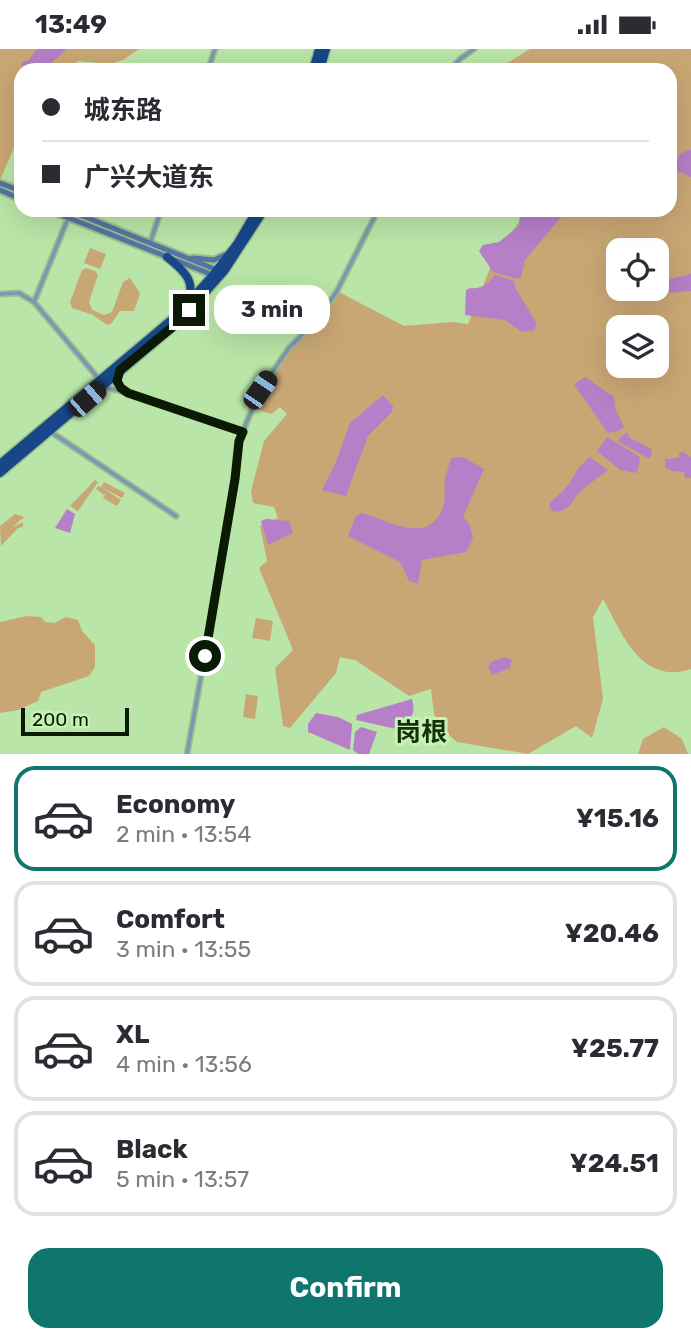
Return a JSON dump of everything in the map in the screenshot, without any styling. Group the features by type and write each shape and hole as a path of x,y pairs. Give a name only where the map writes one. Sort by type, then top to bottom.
{"highway":[{"path":"0,464 99,384 177,316 215,273 253,217"},
{"path":"0,473 99,384 181,320 237,254 260,217"},
{"path":"171,255 190,282 190,294 185,306"}],"street":[{"path":"456,63 474,49"},
{"path":"34,302 67,217"},
{"path":"79,217 215,273"},
{"path":"80,217 150,243 171,255 214,260 227,254 237,244"},
{"path":"150,243 159,217"},
{"path":"187,754 235,479 239,441 260,390 289,348 318,319 337,291 375,217"},
{"path":"0,294 19,293 34,302 99,384 243,432"},
{"path":"120,370 117,384 128,393"},
{"path":"49,431 176,516"}],"shaded area":[{"path":"0,49 139,49 113,63 14,63 14,148 0,180"},
{"path":"37,49 67,49 51,63 22,63 28,61"},
{"path":"530,49 691,49 691,669 674,672 659,670 646,663 626,641 603,599 593,617 603,699 592,738 576,726 528,754 457,742 439,726 434,714 431,689 409,696 355,660 340,657 336,673 290,728 283,726 275,668 293,650 259,568 267,561 260,526 278,518 274,507 253,503 251,491 264,441 287,414 280,407 271,414 253,408 260,390 289,348 319,318 337,291 404,326 453,322 468,324 496,253 523,217 677,217 677,63 507,63"},
{"path":"691,150 691,177 677,171 680,154"},
{"path":"520,217 561,217 525,260 521,277 518,279 493,272 479,251 483,245 499,242 519,226"},
{"path":"90,248 106,254 100,269 84,263"},
{"path":"86,268 98,275 89,302 92,310 104,315 112,312 123,282 130,278 140,293 134,311 120,311 111,324 107,325 93,315 72,308 70,302 82,270"},
{"path":"691,274 691,291 669,293 670,279"},
{"path":"495,275 514,281 537,324 534,330 522,332 505,320 465,315 466,290 484,285"},
{"path":"585,377 614,397 615,408 624,427 608,433 574,384"},
{"path":"383,395 393,406 392,412 368,436 346,496 322,490 336,462 350,423"},
{"path":"627,432 630,438 652,449 650,459 617,441"},
{"path":"607,437 640,457 637,473 620,470 597,451"},
{"path":"682,451 691,457 691,478 685,478 684,472 665,467 665,459 679,458"},
{"path":"463,457 484,469 463,517 470,525 473,539 466,552 422,560 418,584 409,581 400,562 348,536 356,516 362,513 407,528 428,526 437,519 443,507 445,480 451,458"},
{"path":"590,457 608,470 582,490 571,505 559,512 552,511 549,505"},
{"path":"95,480 98,482 78,511 70,506"},
{"path":"104,482 125,493 122,498 103,488 121,500 117,506 103,498 107,492 104,495 96,489"},
{"path":"67,509 75,514 70,533 55,528"},
{"path":"15,514 24,517 13,527 23,522 23,527 18,528 1,546 0,526"},
{"path":"261,521 289,521 293,533 268,545"},
{"path":"27,616 41,617 45,622 55,623 66,617 78,620 82,631 95,645 95,667 89,676 41,692 38,701 18,710 0,713 0,622"},
{"path":"256,618 273,621 270,641 252,638"},
{"path":"505,657 512,660 510,668 492,675 488,667 491,662"},
{"path":"246,694 258,696 255,719 243,717"},
{"path":"412,699 412,716 401,730 356,720 357,715"},
{"path":"316,713 338,717 352,724 350,750 308,732 308,724"},
{"path":"361,727 377,732 369,754 358,754 353,750 355,732"},
{"path":"664,727 682,739 688,754 638,754 643,739"}],"district":[{"name":"岗根","path":"421,732"}],"route":[{"path":"189,310 181,320 120,370 117,384 128,393 243,432 239,441 205,656"}]}
